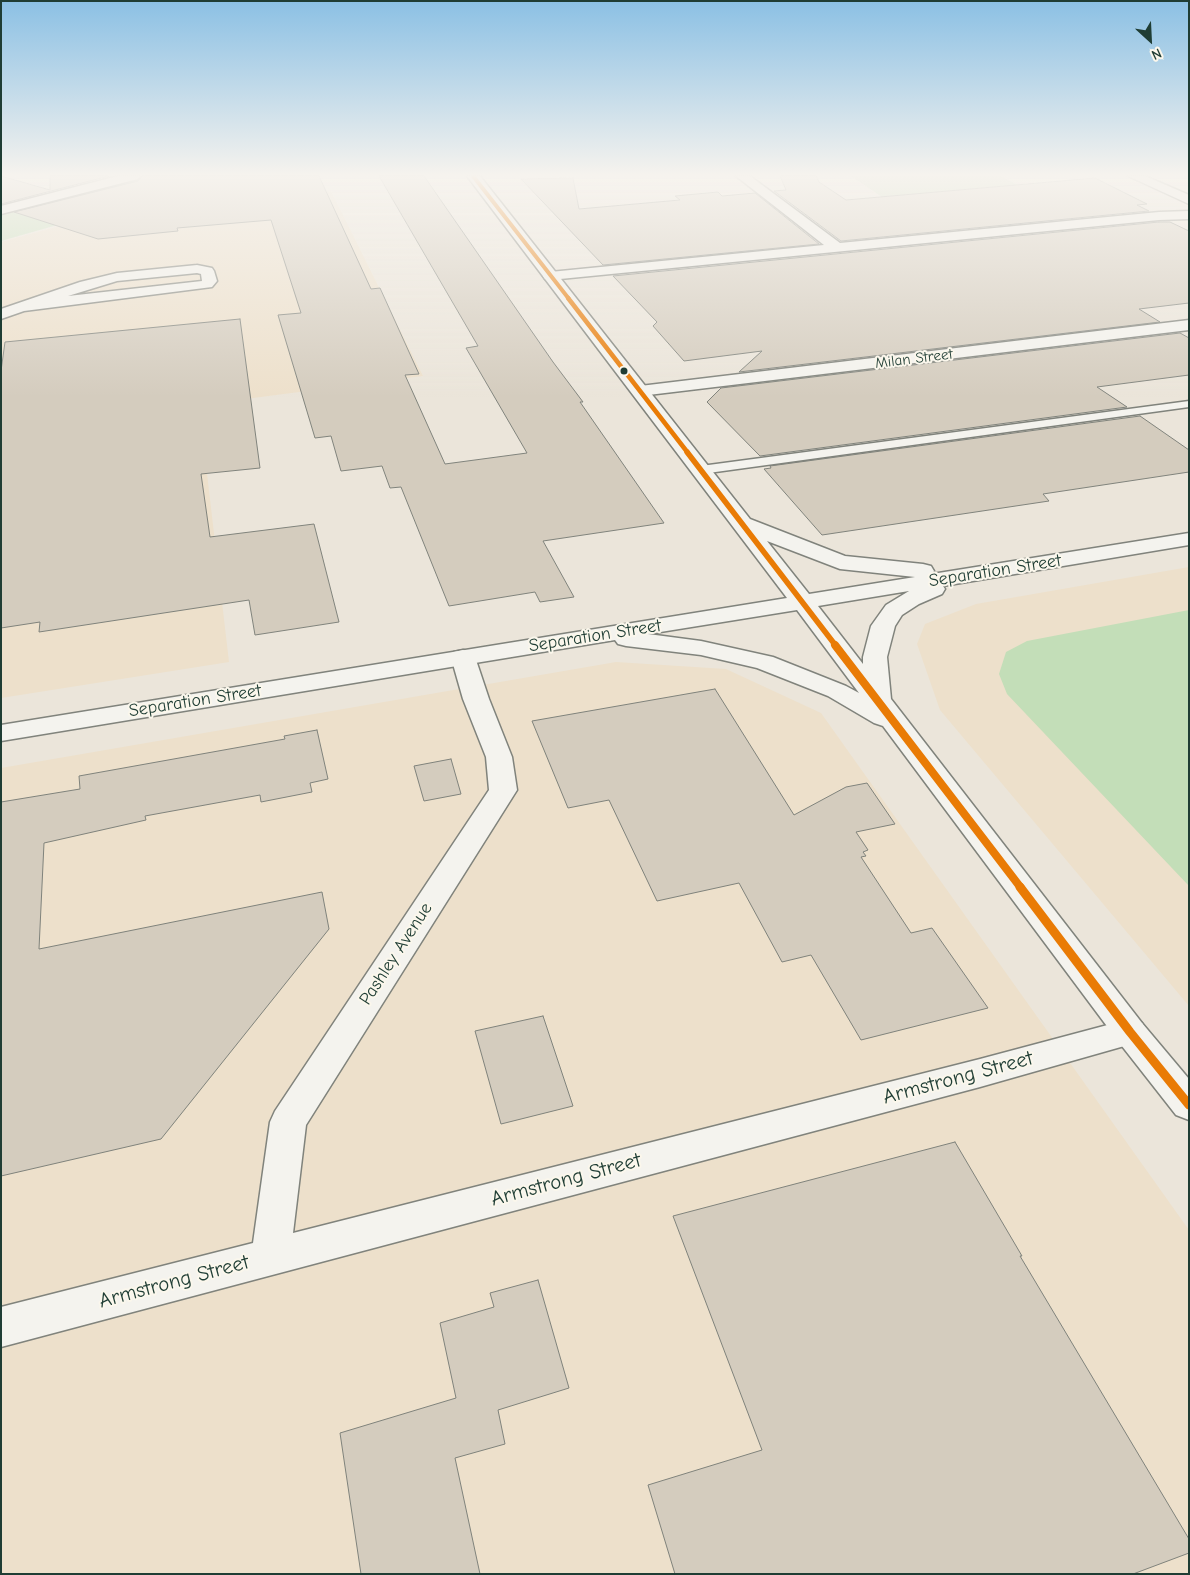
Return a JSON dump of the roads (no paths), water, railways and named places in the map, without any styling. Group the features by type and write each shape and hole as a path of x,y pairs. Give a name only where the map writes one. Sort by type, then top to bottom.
{"street":[{"path":"530,250 743,523 1130,1032 1189,1105"},
{"path":"550,276 822,250"},
{"path":"1,314 21,307 85,285 130,275 201,269 207,271 210,281 207,284 198,286 21,307"},
{"name":"Milan Street","path":"640,391 1189,325"},
{"path":"743,523 818,554 848,563 911,571 977,574"},
{"name":"Separation Street","path":"1,733 1189,539"},
{"path":"878,701 875,657 880,633 885,621 894,610 911,599 977,574"},
{"path":"595,636 701,648 764,662 837,691 897,727"},
{"name":"Pashley Avenue","path":"271,1257 288,1122 503,790 499,757 463,657"},
{"name":"Armstrong Street","path":"1,1327 980,1073 1130,1032"}],"lane":[{"path":"702,470 1189,404"}]}
